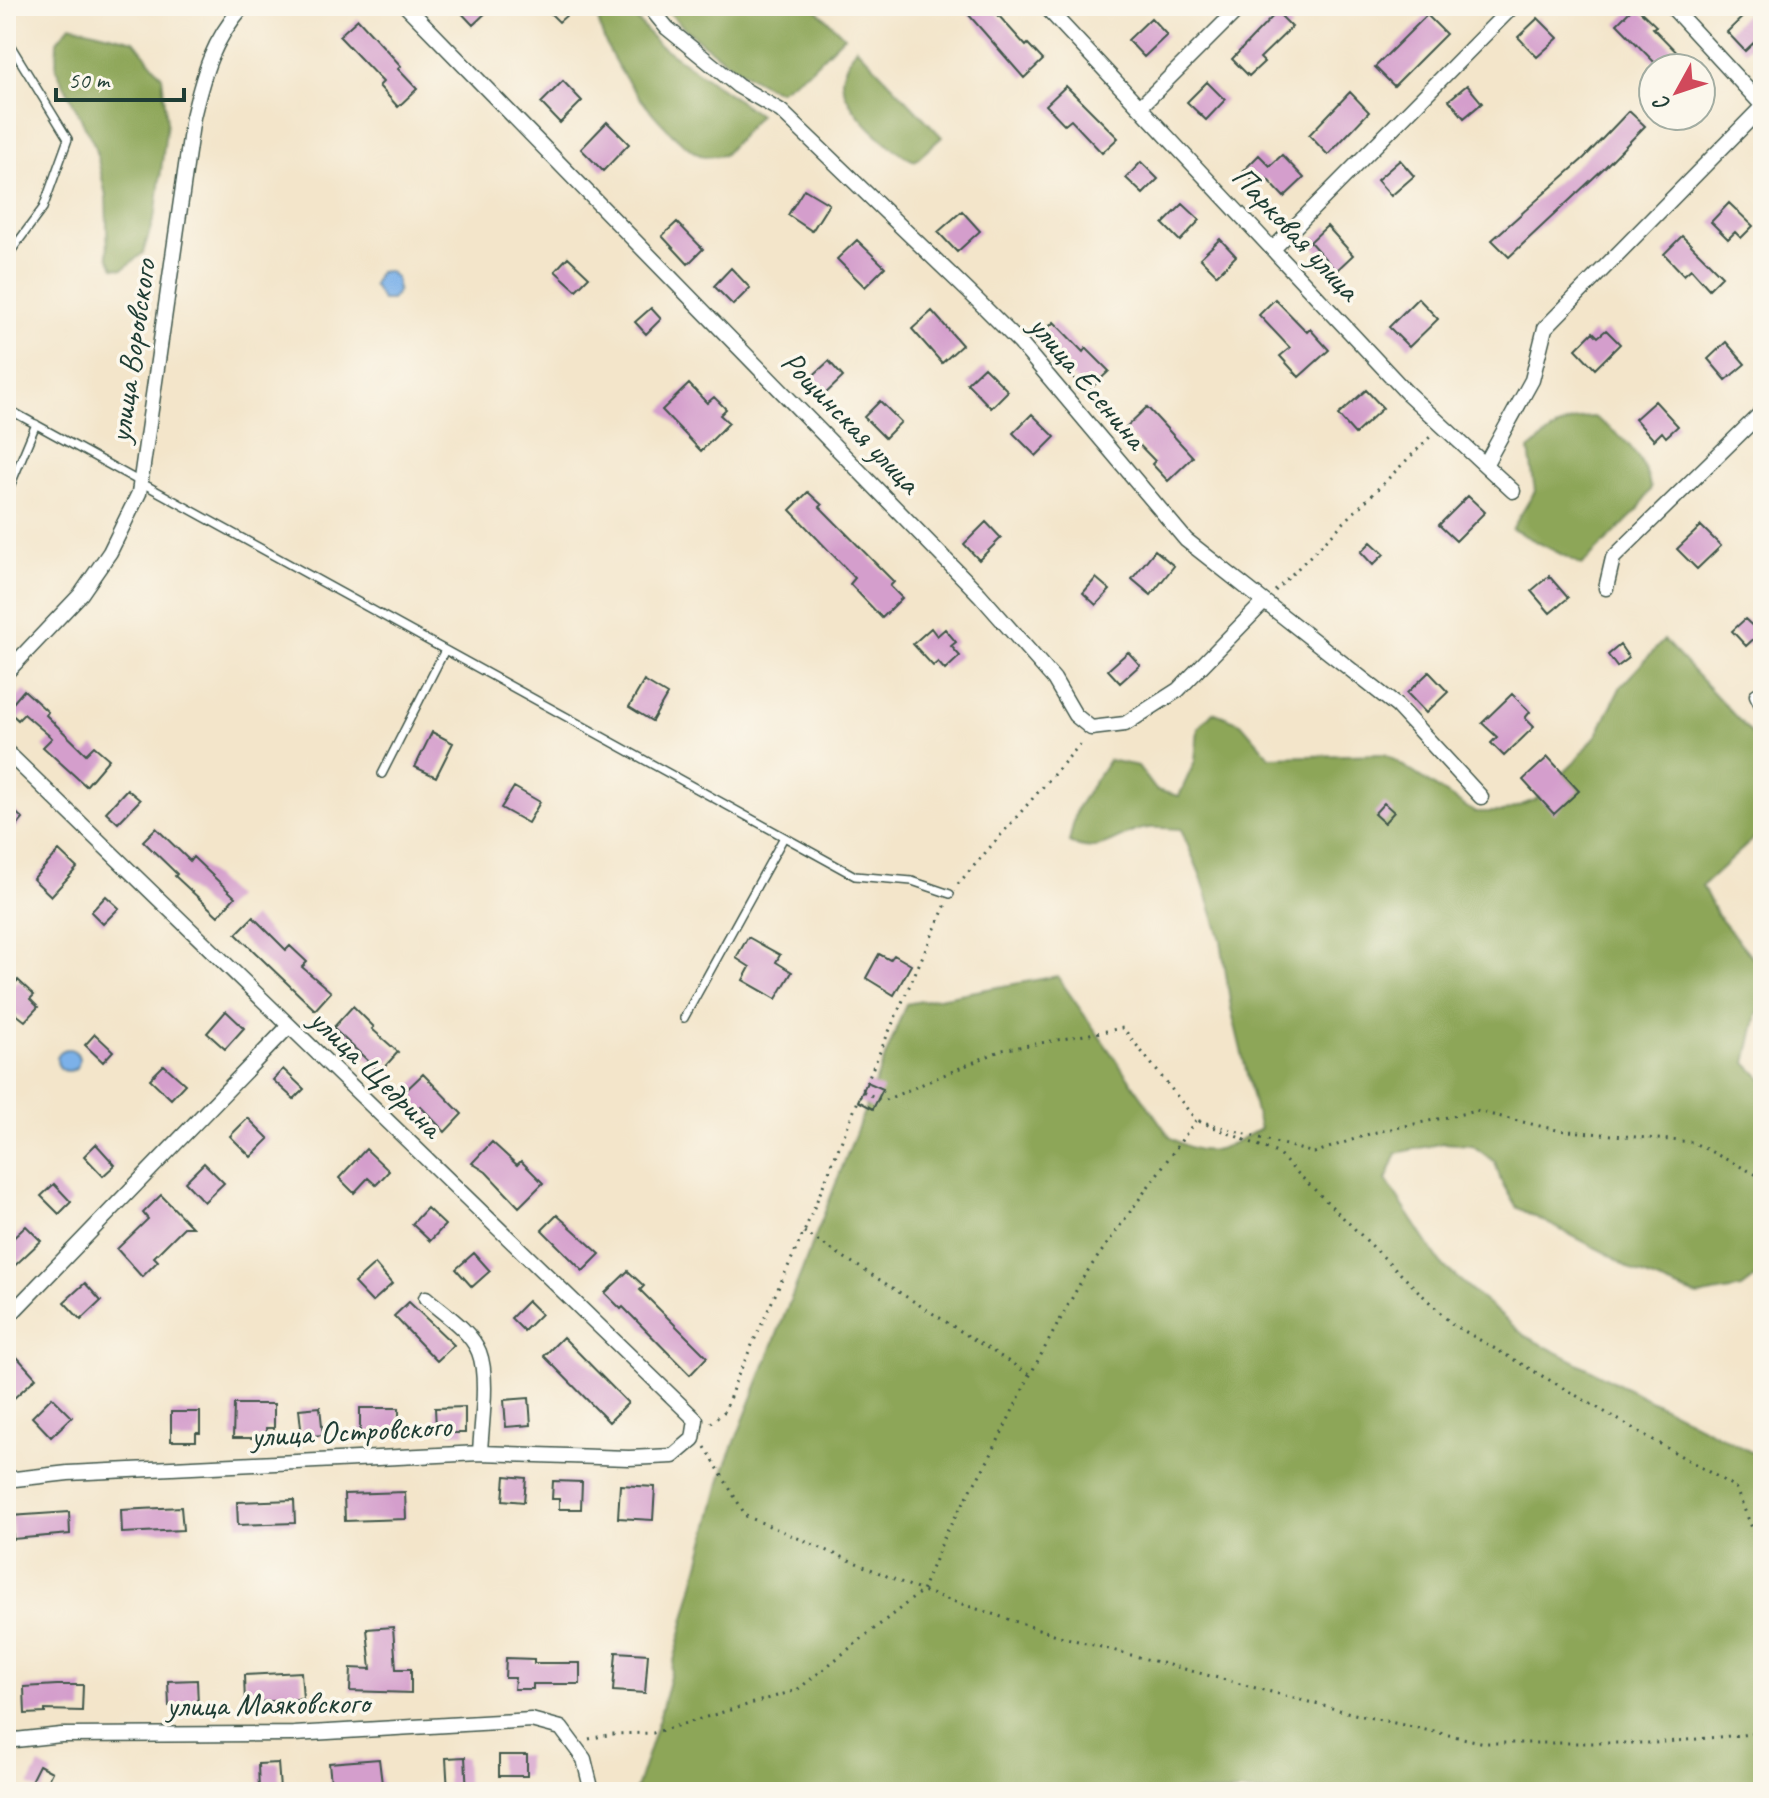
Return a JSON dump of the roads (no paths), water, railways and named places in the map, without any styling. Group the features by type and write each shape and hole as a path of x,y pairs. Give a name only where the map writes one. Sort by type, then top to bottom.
{"street":[{"name":"улица Воровского","path":"6,673 81,594 110,552 139,493 193,117 206,63 224,28 243,6"},
{"name":"Рощинская улица","path":"406,6 980,595 1054,679 1075,715 1091,728 1125,724 1178,690 1264,602"},
{"name":"улица Есенина","path":"649,6 667,28 738,86 781,111 959,282 1020,343 1186,540 1397,706 1481,797"},
{"name":"Парковая улица","path":"1045,6 1406,392 1513,491"},
{"path":"1140,107 1241,6"},
{"path":"1273,249 1513,6"},
{"path":"1485,465 1532,380 1545,328 1763,106 1671,6"},
{"path":"1606,588 1613,558 1763,411"},
{"name":"улица Щедрина","path":"6,751 696,1420 693,1439"},
{"path":"6,1319 288,1027"},
{"path":"426,1298 467,1335 479,1352 483,1371 480,1453"},
{"name":"улица Островского","path":"6,1480 68,1473 480,1453 629,1458 673,1456 693,1439"},
{"name":"улица Маяковского","path":"6,1741 61,1735 294,1734 531,1720 561,1728 584,1759 592,1792"}],"lane":[{"path":"6,38 68,139 43,208 6,258"},
{"path":"6,408 855,876 912,881 950,894"},
{"path":"6,496 36,424"},
{"path":"382,774 445,650"},
{"path":"684,1018 784,837"}],"water":[{"path":"388,271 396,278 398,291 391,300 382,300 373,285 379,272"},
{"path":"68,1049 76,1052 79,1060 76,1068 68,1071 60,1068 57,1060 60,1052"}]}
